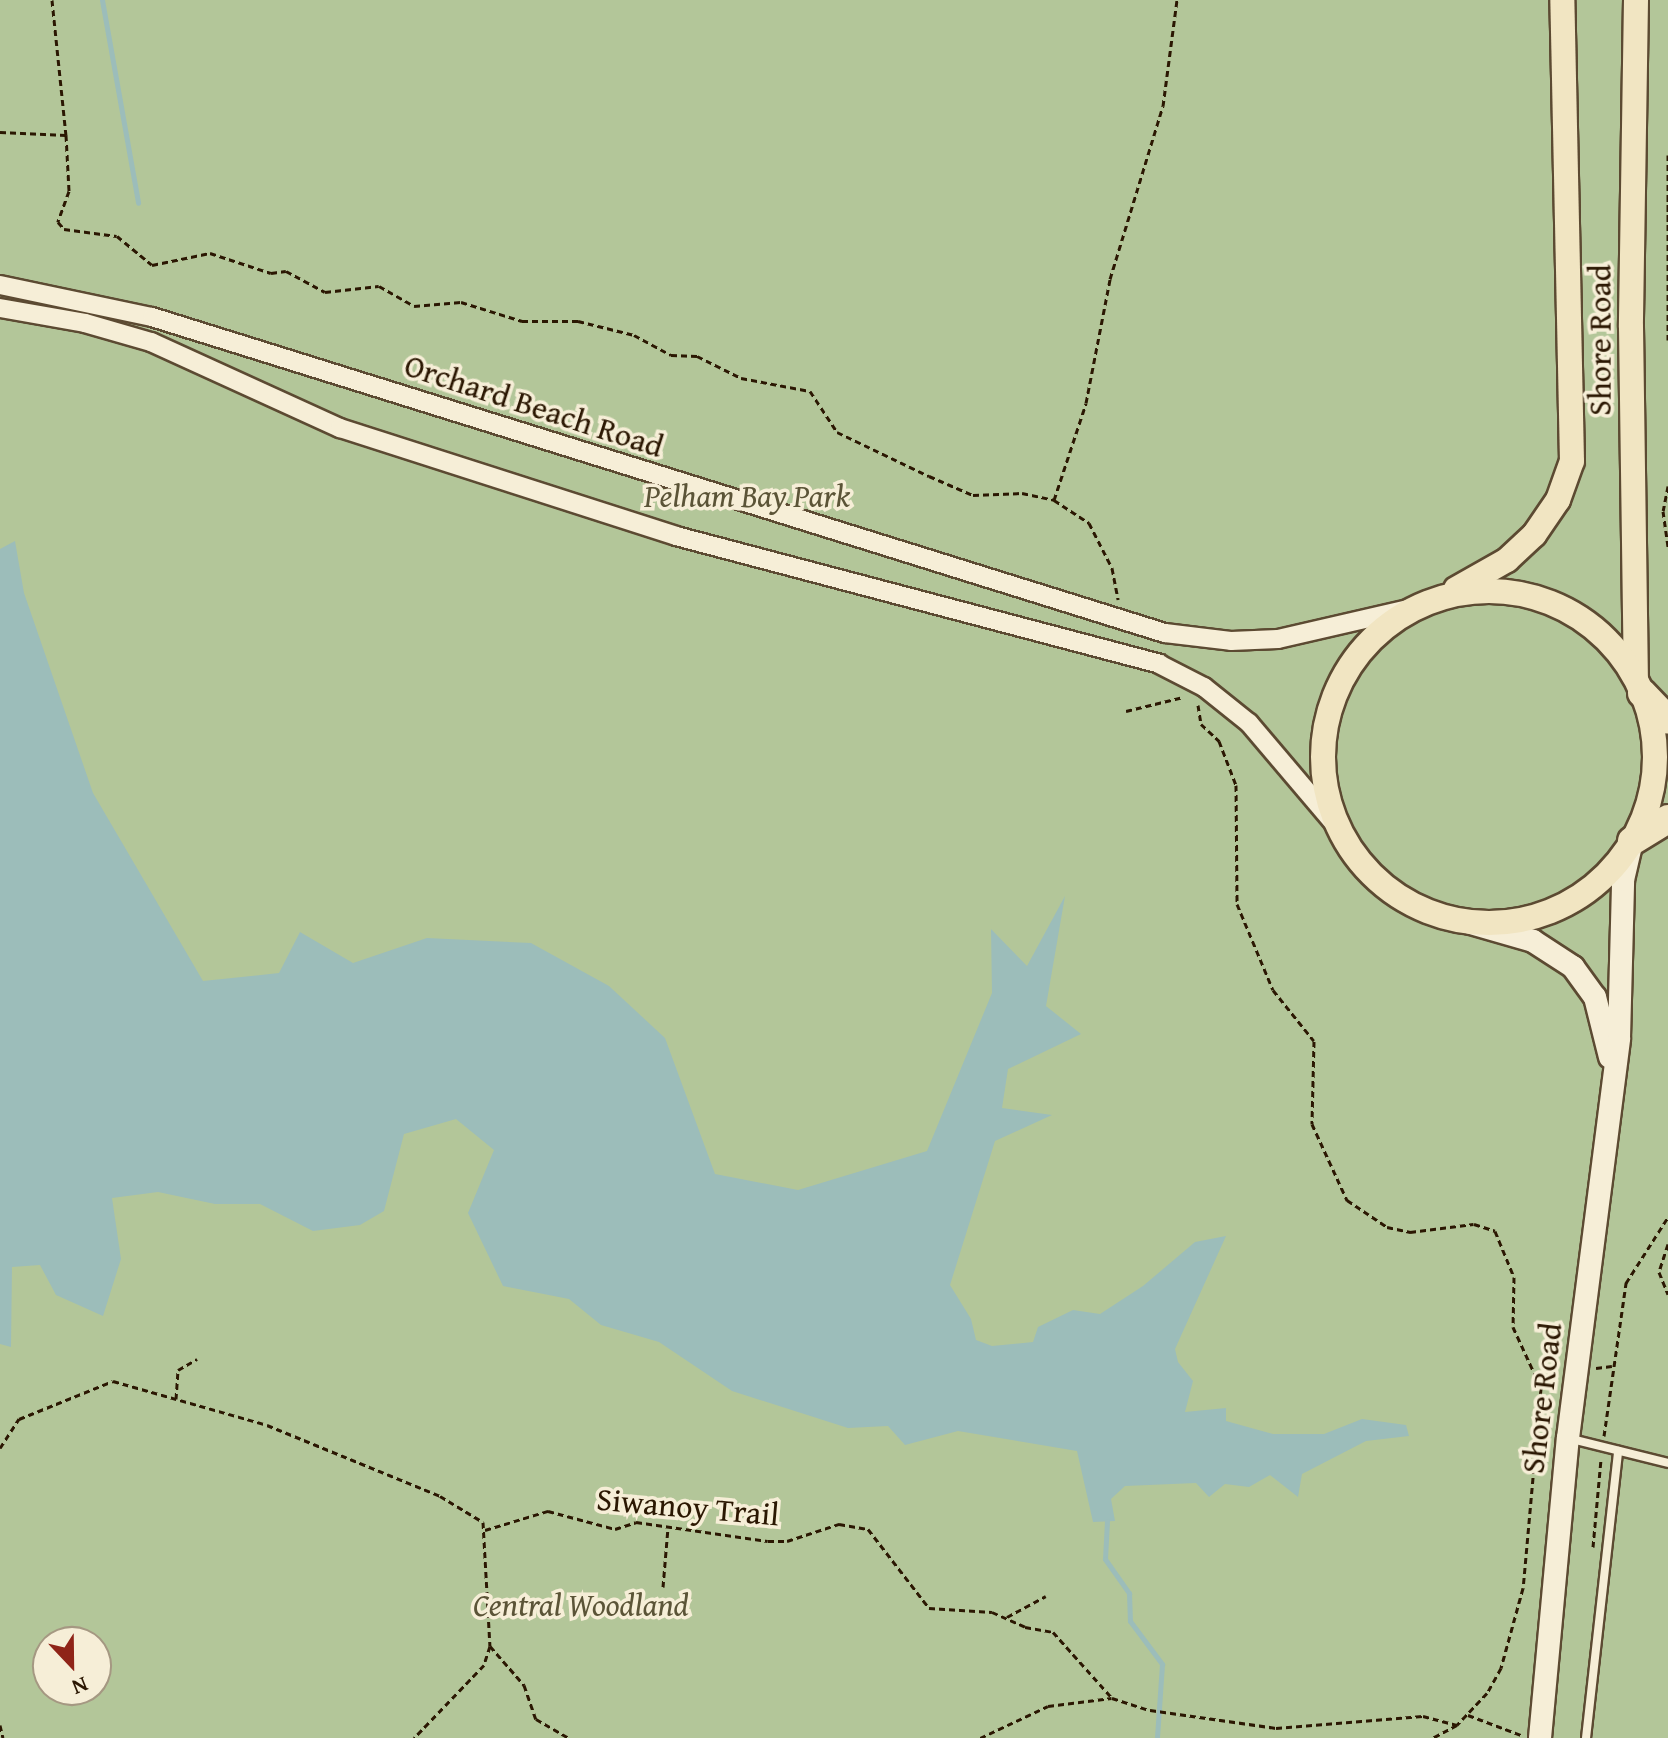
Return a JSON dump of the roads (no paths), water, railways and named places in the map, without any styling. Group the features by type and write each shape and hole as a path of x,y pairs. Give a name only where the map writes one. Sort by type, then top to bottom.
{"highway":[{"path":"1640,687 1668,720"},
{"path":"1632,841 1668,819"}],"main road":[{"name":"Shore Road","path":"1562,0 1575,417 1570,474 1551,513 1526,544 1370,641 1342,679 1330,707 1323,769 1339,829 1367,870 1398,896 1460,920 1533,941 1583,976 1600,1009 1612,1066"},
{"name":"Shore Road","path":"1636,0 1631,359 1640,687"},
{"path":"1428,603 1496,591 1556,605 1606,639 1640,687 1654,737 1655,770 1645,813 1632,841 1603,877 1565,904 1521,919 1460,920"},
{"name":"Shore Road","path":"1540,1738 1568,1438 1612,1066 1619,1038 1623,880 1632,841"}],"street":[{"name":"Orchard Beach Road","path":"0,285 105,305 191,328 1119,621 1186,637 1255,641 1303,635 1428,603"},
{"path":"0,308 85,323 151,342 340,428 646,527 1126,653 1195,682 1264,737 1339,829"}],"lane":[{"path":"1568,1438 1668,1463"},
{"path":"1586,1738 1618,1451"}],"water":[{"path":"15,541 24,593 93,793 203,981 279,973 300,932 353,963 427,938 531,943 609,986 665,1038 715,1174 798,1190 927,1151 992,993 991,929 1027,966 1065,896 1046,1006 1081,1034 1008,1069 1002,1108 1052,1115 995,1141 950,1285 971,1319 976,1340 992,1346 1033,1342 1038,1327 1073,1310 1100,1314 1143,1286 1195,1242 1226,1236 1175,1349 1178,1362 1193,1381 1185,1412 1226,1408 1226,1421 1273,1434 1324,1434 1362,1419 1406,1425 1409,1436 1366,1441 1302,1474 1298,1497 1270,1475 1249,1487 1225,1484 1209,1497 1196,1483 1125,1486 1111,1499 1115,1521 1093,1522 1077,1451 958,1431 905,1445 888,1426 848,1428 732,1391 659,1342 601,1325 569,1299 503,1286 468,1213 494,1150 456,1119 404,1134 384,1211 360,1225 313,1231 260,1204 215,1204 158,1192 112,1198 121,1259 103,1316 56,1295 40,1265 12,1267 11,1347 0,1344 0,549"}],"waterway":[{"path":"102,0 138,203"},
{"path":"1107,1521 1105,1559 1129,1593 1130,1621 1162,1664 1157,1738"}],"park label":[{"name":"Pelham Bay Park","path":"747,496"},
{"name":"Central Woodland","path":"581,1605"}]}
